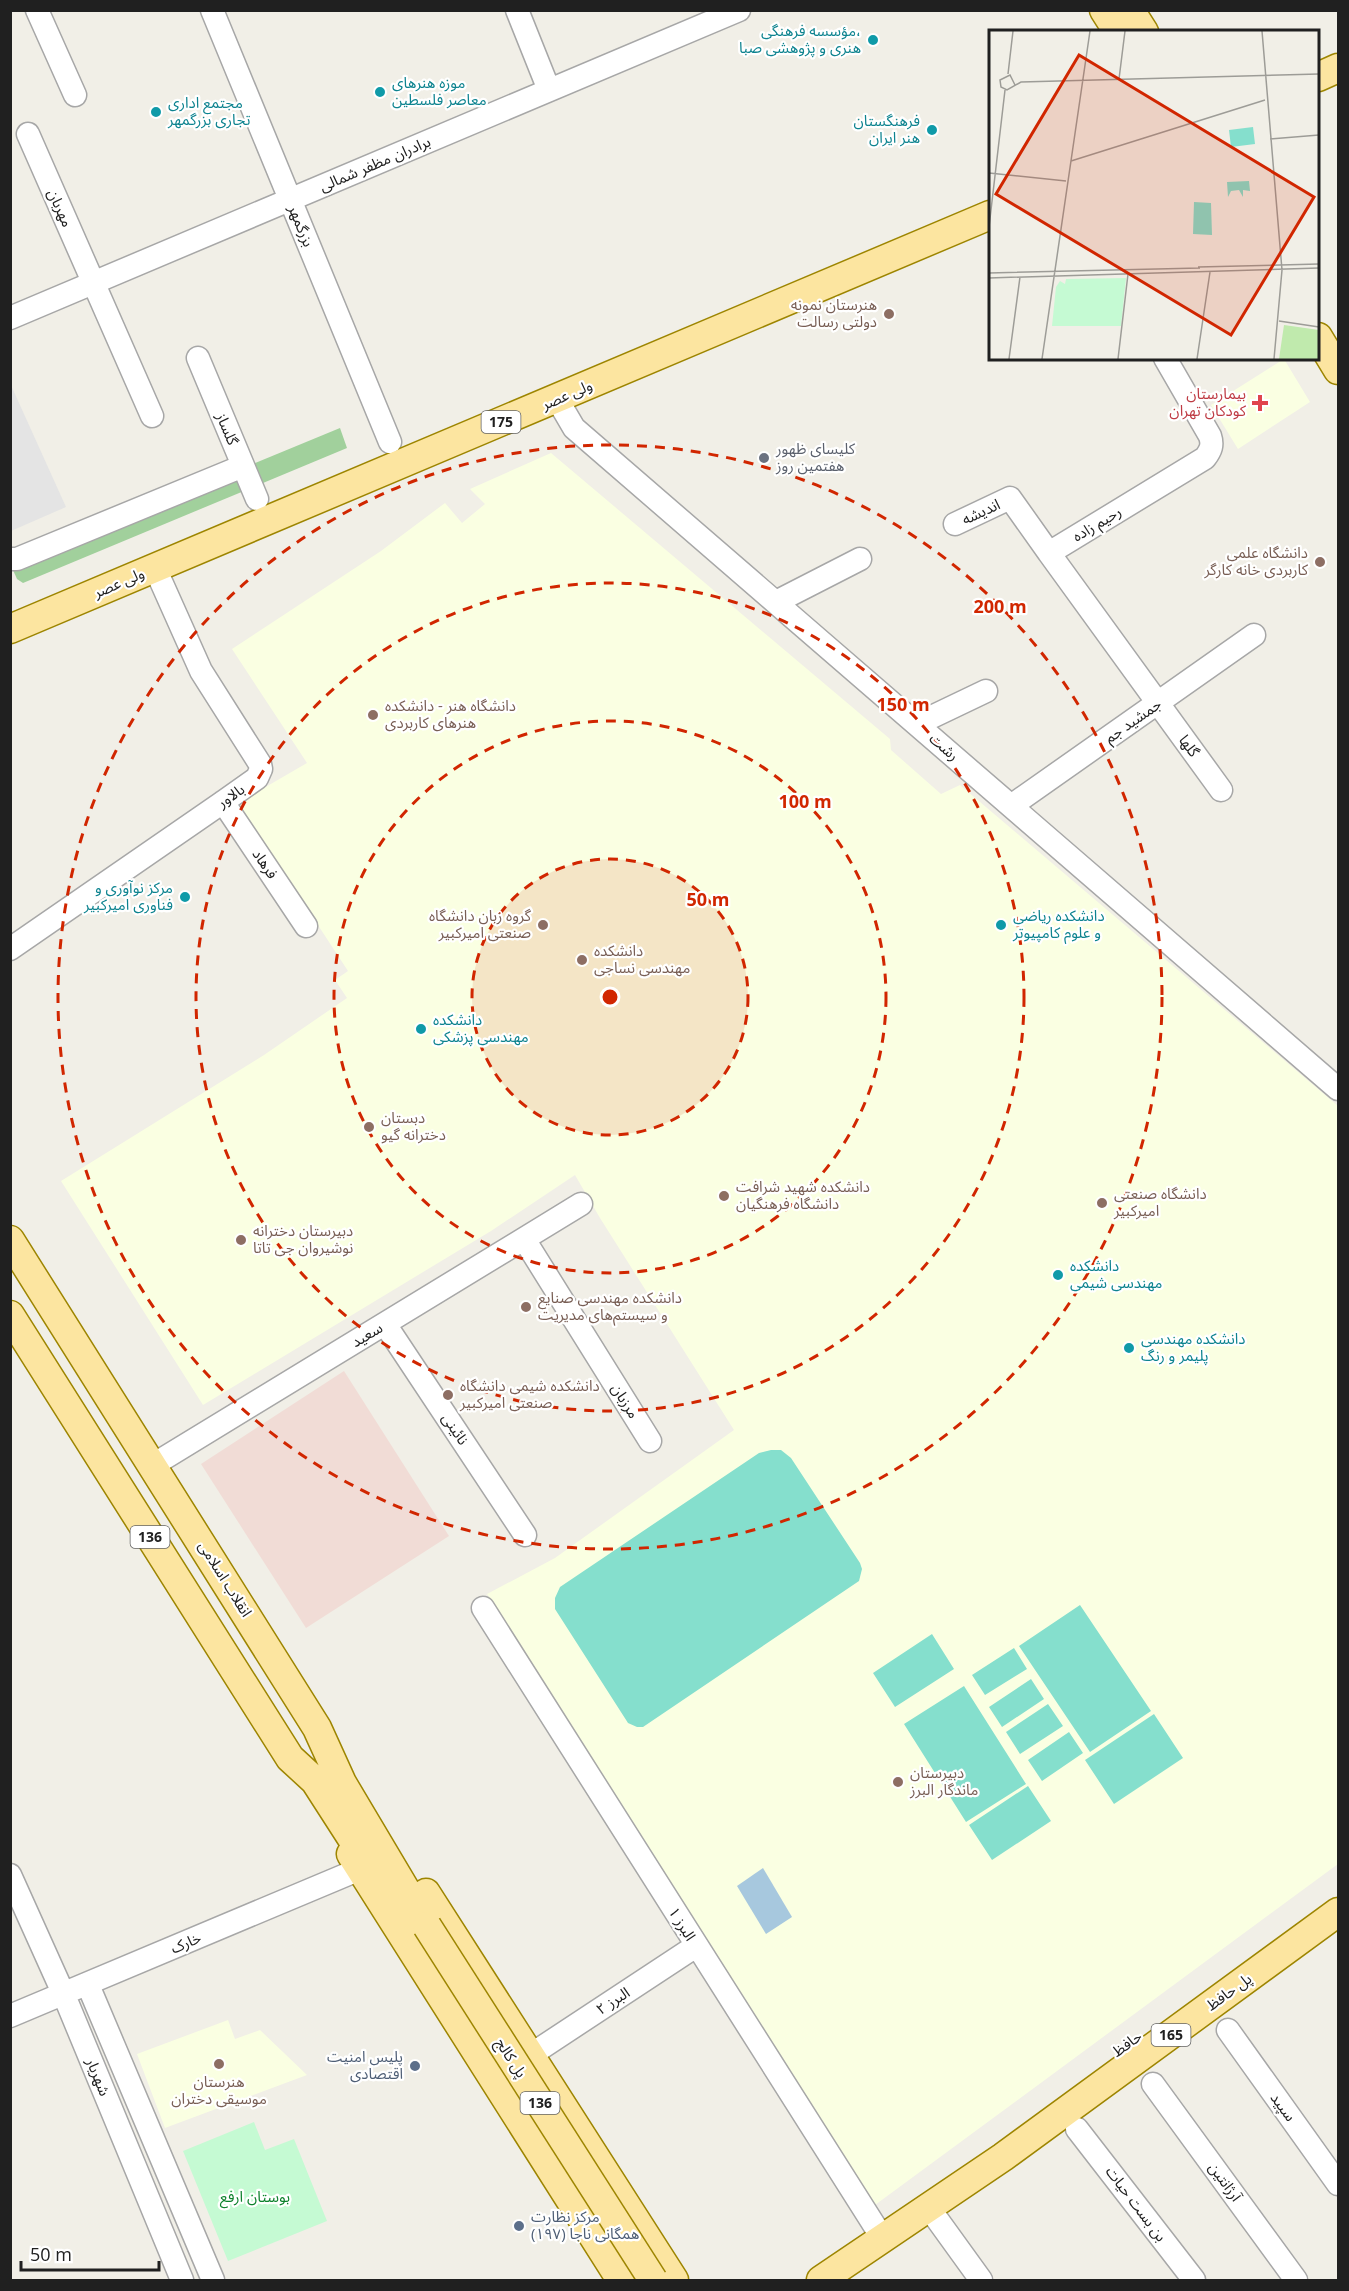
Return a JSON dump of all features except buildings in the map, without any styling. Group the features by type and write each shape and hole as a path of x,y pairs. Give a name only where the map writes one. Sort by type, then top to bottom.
{"main road":[{"path":"1104,10 1117,30"},
{"path":"1130,10 1143,30"},
{"path":"1319,76 1338,68"},
{"name":"ولی عصر","path":"10,629 155,568 395,453 557,399 989,215"},
{"path":"1319,340 1338,370"},
{"name":"انقلاب اسلامی","path":"10,1240 317,1728 342,1783 422,1932"},
{"name":"136","path":"10,1315 290,1758 315,1781 422,1932"},
{"path":"317,1728 353,1777 674,2280"},
{"path":"290,1758 621,2280"},
{"name":"حافظ","path":"956,2189 989,2144 1338,1889"},
{"name":"پل حافظ","path":"1003,2157 1338,1912"},
{"name":"پل کالج","path":"422,1932 635,2280"},
{"name":"پل کالج","path":"422,1932 653,2280"},
{"name":"حافظ","path":"821,2280 1003,2157"},
{"path":"600,2247 614,2247 621,2242 628,2235 633,2216"}],"street":[{"path":"37,10 75,95"},
{"name":"بزرگمهر","path":"212,10 395,453"},
{"path":"517,10 549,90"},
{"name":"برادران مظفر شمالی","path":"10,318 549,90 708,17 739,10"},
{"name":"مهربان","path":"28,134 152,416"},
{"name":"گلساز","path":"198,358 257,499"},
{"name":"رحیم زاده","path":"1049,554 1205,458 1210,452 1213,442 1166,360"},
{"name":"رشت","path":"557,399 574,428 1338,1089"},
{"path":"14,559 243,466"},
{"name":"اندیشه","path":"955,524 1010,498 1049,554"},
{"path":"1049,554 1158,703"},
{"path":"776,602 860,559"},
{"name":"بالاور","path":"10,949 257,778 261,769 201,671 155,568"},
{"name":"جمشید جم","path":"1011,806 1254,635"},
{"path":"917,724 986,691"},
{"name":"گلها","path":"1158,703 1221,790"},
{"name":"فرهاد","path":"223,802 306,926"},
{"name":"سعید","path":"153,1465 581,1204"},
{"name":"مرزبان","path":"524,1239 650,1440"},
{"name":"نائینی","path":"385,1324 525,1534"},
{"name":"البرز ۱","path":"483,1608 883,2239"},
{"name":"خارک","path":"10,2016 360,1869"},
{"name":"شهریار","path":"10,1875 64,1995 182,2280"},
{"name":"البرز ۲","path":"530,2056 696,1946"},
{"name":"شهریار","path":"88,1985 213,2280"},
{"name":"سپید","path":"1228,2030 1338,2184"},
{"name":"آرژانتین","path":"1154,2084 1296,2280"},
{"name":"بن بست حیات","path":"1077,2129 1194,2280"},
{"path":"929,2208 981,2280"}],"shaded area":[{"name":"بیمارستان کودکان تهران","path":"1282,360 1285,360 1310,402 1238,449 1211,405"},
{"path":"10,383 66,507 11,531 10,531"},
{"path":"551,453 890,739 891,750 941,794 960,785 1338,1106 1338,1864 875,2205 487,1594 555,1558 734,1430 575,1175 491,1231 203,1405 61,1181 264,1055 347,998 335,980 348,971 238,803 307,763 232,649 381,551 445,503 462,523 485,504 470,489"},
{"path":"344,1371 449,1536 306,1628 201,1464"},
{"path":"781,1450 791,1458 860,1563 862,1569 859,1581 643,1727 628,1723 555,1609 555,1598 560,1587 759,1453"},
{"path":"1080,1605 1151,1711 1090,1752 1019,1646"},
{"path":"932,1634 954,1669 895,1707 873,1673"},
{"path":"1014,1648 1027,1669 985,1695 972,1675"},
{"path":"1031,1679 1044,1699 1002,1727 989,1707"},
{"path":"964,1686 1026,1784 966,1822 904,1724"},
{"path":"1048,1704 1063,1726 1020,1754 1006,1732"},
{"path":"1154,1714 1183,1758 1114,1804 1085,1760"},
{"path":"1069,1732 1083,1753 1042,1781 1028,1760"},
{"path":"1028,1786 1051,1821 992,1860 969,1825"},
{"path":"763,1868 792,1917 766,1934 737,1886"},
{"name":"هنرستان موسیقی دختران","path":"228,2020 235,2039 260,2030 307,2075 165,2128 137,2054"}],"green space":[{"path":"340,428 347,448 23,583 17,579 13,570 185,492"},
{"name":"بوستان ارفع","path":"254,2122 265,2150 294,2139 327,2221 228,2261 183,2151"}],"place":[{"name":"مؤسسه فرهنگی، هنری و پژوهشی صبا","path":"873,40"},
{"name":"موزه هنرهای معاصر فلسطین","path":"380,92"},
{"name":"مجتمع اداری تجاری بزرگمهر","path":"156,112"},
{"name":"فرهنگستان هنر ایران","path":"932,130"},
{"name":"هنرستان نمونه دولتی رسالت","path":"889,314"},
{"name":"بیمارستان کودکان تهران","path":"1260,403"},
{"name":"کلیسای ظهور هفتمین روز","path":"764,458"},
{"name":"دانشگاه علمی کاربردی خانه کارگر","path":"1320,562"},
{"name":"دانشگاه هنر - دانشکده هنرهای کاربردی","path":"373,715"},
{"name":"مرکز نوآوری و فناوری امیرکبیر","path":"185,897"},
{"name":"گروه زبان دانشگاه صنعتی امیرکبیر","path":"543,925"},
{"name":"دانشکده ریاضی و علوم کامپیوتر","path":"1001,925"},
{"name":"دانشکده مهندسی نساجی","path":"582,960"},
{"name":"دانشکده مهندسی پزشکی","path":"421,1029"},
{"name":"دبستان دخترانه گیو","path":"369,1127"},
{"name":"دانشکده شهید شرافت دانشگاه فرهنگیان","path":"724,1196"},
{"name":"دانشگاه صنعتی امیرکبیر","path":"1102,1203"},
{"name":"دبیرستان دخترانه نوشیروان جی تاتا","path":"241,1240"},
{"name":"دانشکده مهندسی شیمی","path":"1058,1275"},
{"name":"دانشکده مهندسی صنایع و سیستم‌های مدیریت","path":"526,1307"},
{"name":"دانشکده مهندسی پلیمر و رنگ","path":"1129,1348"},
{"name":"دانشکده شیمی دانشگاه صنعتی امیرکبیر","path":"448,1395"},
{"name":"دبیرستان ماندگار البرز","path":"898,1782"},
{"name":"هنرستان موسیقی دختران","path":"219,2064"},
{"name":"پلیس امنیت اقتصادی","path":"415,2066"},
{"name":"مرکز نظارت همگانی ناجا (۱۹۷)","path":"519,2226"}]}
